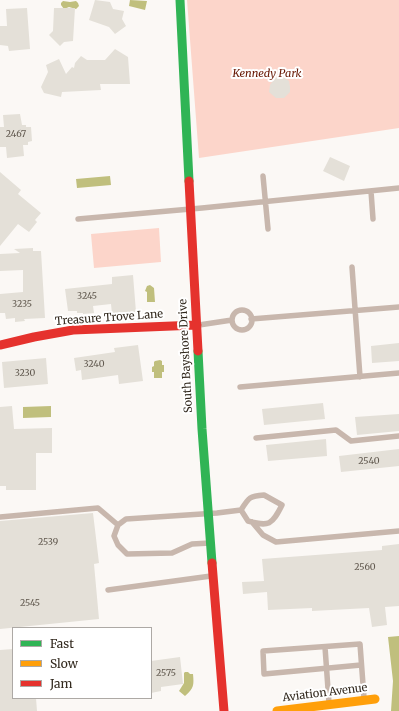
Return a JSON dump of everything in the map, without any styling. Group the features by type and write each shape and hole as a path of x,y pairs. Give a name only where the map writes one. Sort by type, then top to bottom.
{"main road":[{"name":"South Bayshore Drive","path":"180,0 190,209 208,514 224,711"},
{"name":"Treasure Trove Lane","path":"0,345 73,330 197,325"},
{"name":"Aviation Avenue","path":"277,711 375,699"}],"lane":[{"path":"263,176 268,230"},
{"path":"78,219 399,188"},
{"path":"371,191 373,219"},
{"path":"352,266 360,376"},
{"path":"251,319 399,307"},
{"path":"242,310 249,314 251,319 250,325 242,330 234,326 232,320 234,314 242,310"},
{"path":"197,325 232,320"},
{"path":"240,387 399,373"},
{"path":"256,438 336,430 351,441 399,436"},
{"path":"264,495 282,505 276,517 267,524 248,521 241,510 247,500 254,496 264,495"},
{"path":"0,517 98,508 118,525"},
{"path":"210,543 192,544 172,553 127,554 118,546 114,536 118,525 126,519 208,514 241,510"},
{"path":"252,522 263,534 276,542 399,531"},
{"path":"108,590 213,576"},
{"path":"361,665 264,674 263,651 360,644 364,701"},
{"path":"325,647 330,705"}],"green space":[{"name":"Kennedy Park","path":"187,0 399,0 399,128 199,158"},
{"path":"159,228 161,262 94,268 91,234"}],"shaded area":[{"path":"130,0 147,1 145,10 129,6"},
{"path":"63,1 76,1 79,6 76,9 69,7 64,9 61,5"},
{"path":"110,176 111,185 77,188 76,179"},
{"path":"150,285 154,288 155,302 147,302 147,292 145,291 147,286"},
{"path":"155,361 162,361 162,365 164,365 162,378 154,378 152,367 154,366"},
{"path":"51,406 51,417 23,418 23,407"},
{"path":"399,636 399,711 391,711 393,681 388,637"},
{"path":"185,672 193,674 193,686 185,696 179,691 184,683"}],"building":[{"path":"95,0 110,2 113,9 124,11 122,19 126,26 115,34 109,27 89,20"},
{"path":"27,8 30,49 9,51 8,46 0,45 0,26 7,26 6,9"},
{"path":"54,8 75,8 73,41 64,42 60,46 49,35 53,31"},
{"path":"115,49 128,57 130,84 100,84 101,90 62,92 61,97 44,93 41,87 48,72 46,65 59,59 66,74 72,67 74,68 75,63 81,56 87,60 105,60"},
{"path":"283,77 289,81 290,92 284,98 276,98 269,92 270,85 275,78"},
{"path":"20,114 22,125 31,127 32,141 28,142 28,145 23,145 24,156 7,158 6,147 0,147 0,127 4,127 3,115"},
{"path":"330,157 350,166 344,181 323,171"},
{"path":"0,172 21,190 18,194 41,213 35,220 37,222 29,232 18,224 0,246"},
{"path":"33,248 33,251 41,251 45,318 24,319 25,321 15,322 15,318 6,319 5,313 0,313 0,294 23,292 23,270 0,271 0,254 20,253 14,249"},
{"path":"133,275 136,312 112,314 111,304 93,306 94,313 83,314 77,313 77,311 68,311 65,289 112,284 112,277"},
{"path":"399,343 399,361 372,363 371,346"},
{"path":"138,345 143,381 119,384 118,375 82,380 81,370 76,371 74,358 115,352 114,348"},
{"path":"46,358 48,384 4,388 2,362"},
{"path":"323,403 325,419 264,425 262,409"},
{"path":"12,406 14,429 52,428 52,453 36,453 36,490 6,490 6,486 0,486 0,407"},
{"path":"399,414 399,431 357,435 355,417"},
{"path":"326,439 327,456 268,461 266,445"},
{"path":"399,449 399,466 341,472 339,456"},
{"path":"93,513 99,563 94,564 99,619 0,629 0,521"},
{"path":"399,544 399,606 385,607 387,625 372,627 369,608 312,611 312,608 268,610 267,592 243,594 242,582 264,581 262,559 382,550 382,546"},
{"path":"12,649 12,699 36,699 37,711 0,711 0,650"},
{"path":"180,657 183,684 161,687 161,691 152,693 152,661"}],"traffic: fast":[{"path":"180,0 189,181"},
{"path":"198,351 212,563"}],"traffic: slow":[{"path":"277,711 375,699"}],"traffic: jam":[{"path":"189,181 198,351"},
{"path":"0,345 73,330 197,325"},
{"path":"212,563 224,711"}]}
